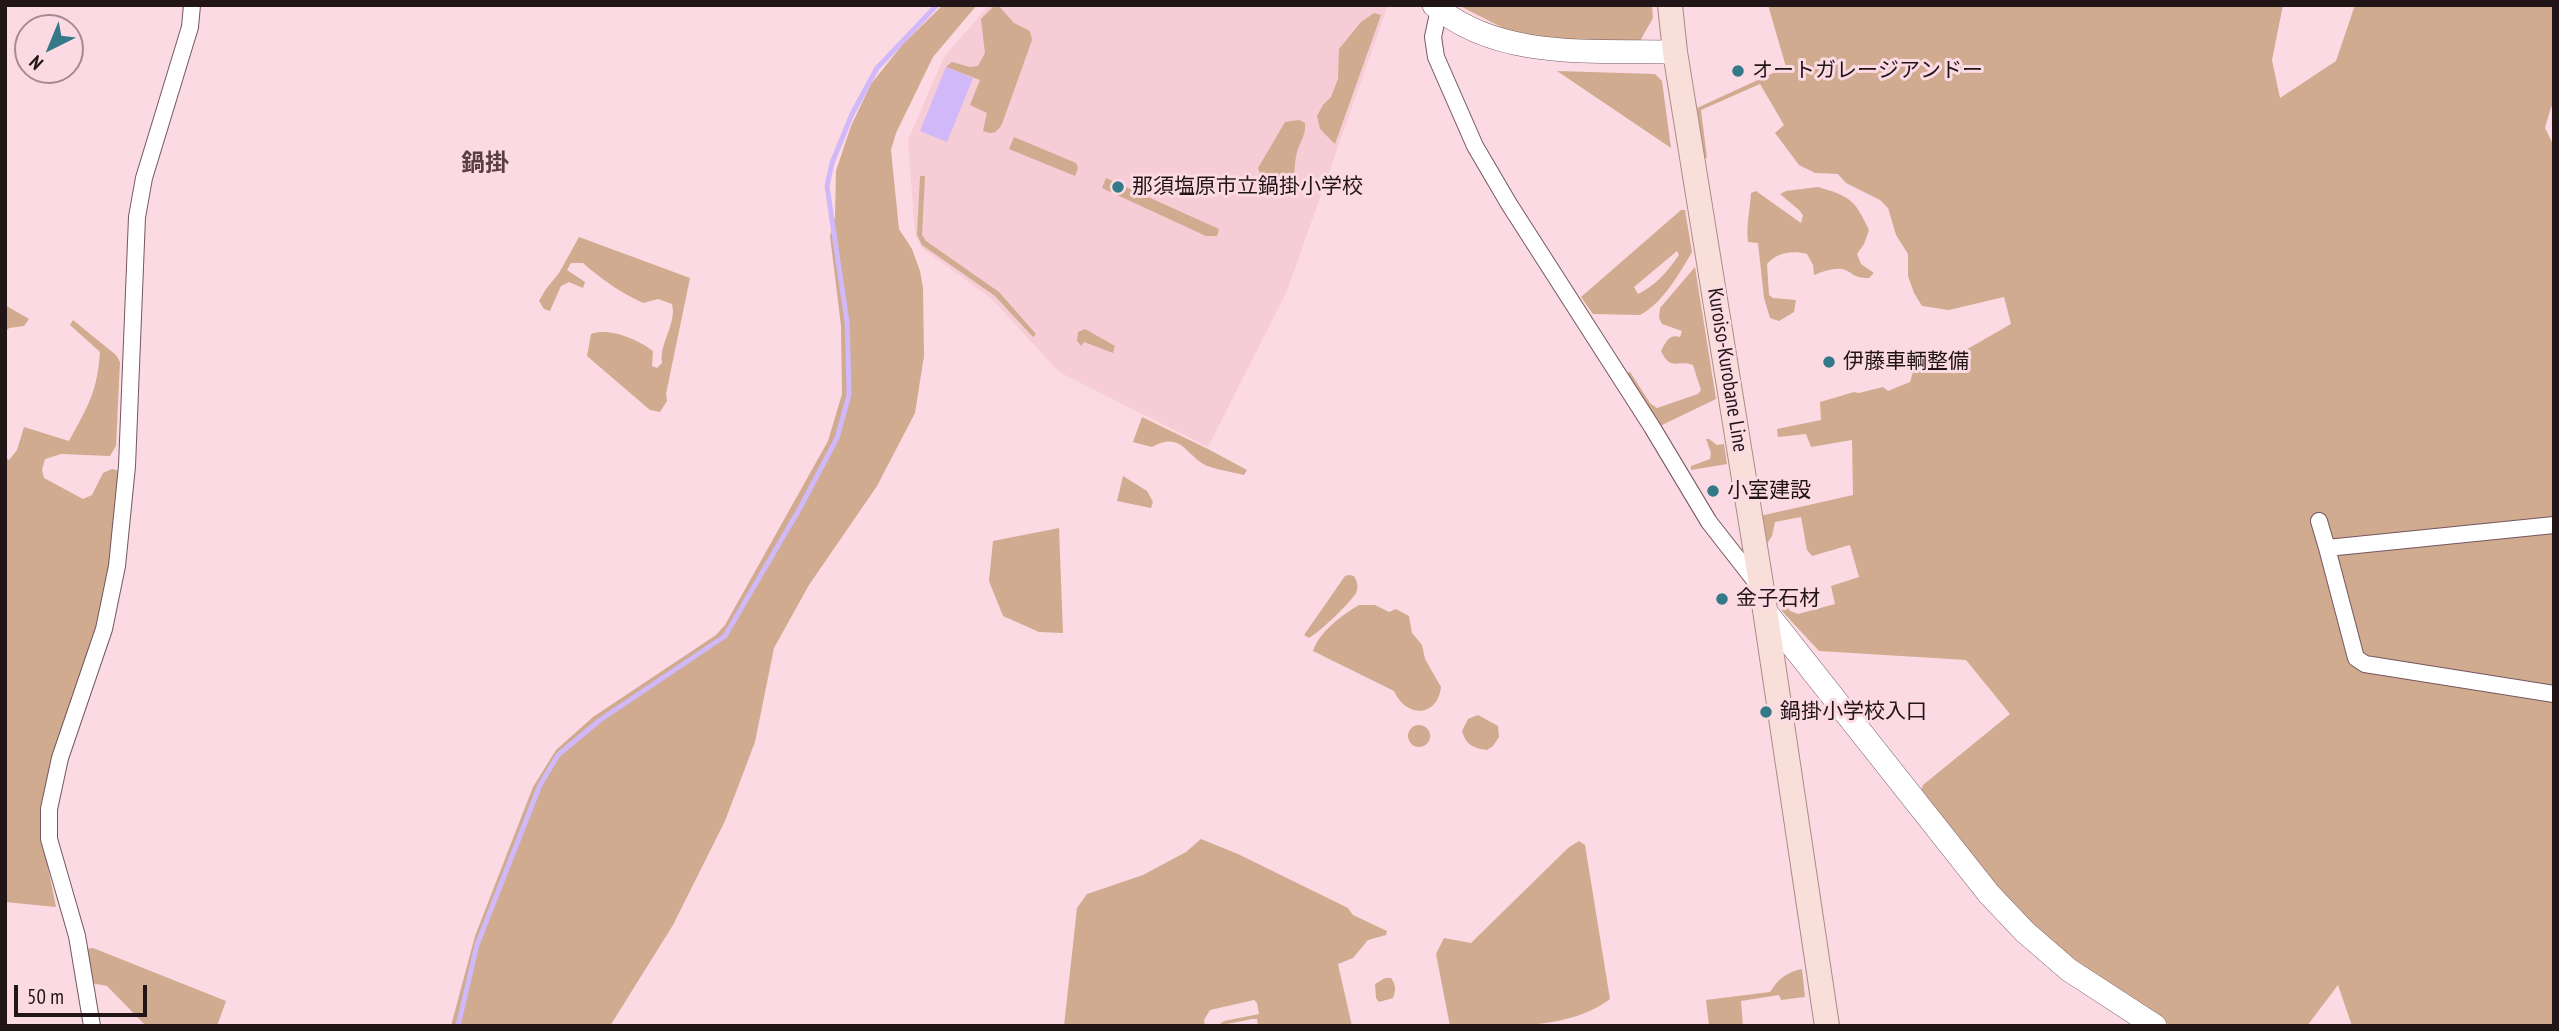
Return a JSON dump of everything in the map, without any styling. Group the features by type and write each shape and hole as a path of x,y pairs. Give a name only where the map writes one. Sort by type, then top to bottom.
{"main road":[{"name":"Kuroiso-Kurobane Line","path":"1670,5 1675,52 1764,600 1827,1026"}],"street":[{"path":"92,1026 77,936 49,839 49,809 60,758 104,629 117,566 127,466 137,217 144,178 190,27 192,5"},
{"path":"1675,52 1549,49 1517,44 1468,26 1436,7 1433,37 1436,57 1475,146 1709,522 1764,600 1989,894 2025,932 2069,970 2155,1026"},
{"path":"2319,521 2356,658 2365,664 2554,694"},
{"path":"2327,548 2554,525"}],"shaded area":[{"path":"943,5 977,5 933,57 896,133 891,150 899,229 912,249 923,288 924,356 915,413 877,486 809,585 774,648 755,742 725,821 673,925 610,1026 451,1026 475,936 533,787 556,750 593,717 716,635 725,625 828,441 842,394 841,326 830,236 835,217 836,171 851,126 871,84 903,44"},
{"name":"那須塩原市立鍋掛小学校","path":"989,5 1388,5 1287,291 1208,447 1059,372 992,299 922,248 915,234 908,140 944,57"},
{"path":"995,5 1014,23 1030,31 1032,40 1002,124 990,133 983,131 987,113 970,105 980,80 946,67 952,62 970,67 978,66 985,53 981,19"},
{"path":"1458,5 1652,5 1653,18 1640,41 1545,42 1509,31"},
{"path":"1768,5 2283,5 2272,60 2280,98 2336,61 2355,5 2554,5 2554,108 2551,107 2545,128 2554,146 2554,1026 2352,1026 2338,985 2307,1026 2172,1026 2118,995 2028,927 1921,791 1923,785 2010,714 1966,660 1819,651 1781,610 1778,597 1781,597 1790,611 1798,614 1835,604 1831,586 1859,577 1850,545 1812,556 1807,550 1801,517 1775,522 1772,536 1766,545 1760,516 1853,495 1852,440 1811,447 1806,434 1778,437 1777,429 1821,420 1820,402 1883,387 1888,391 1910,382 1915,365 1929,358 1950,359 2011,324 2004,297 1949,310 1922,306 1908,276 1908,254 1896,235 1888,208 1880,200 1846,183 1838,174 1815,173 1799,165 1775,133 1784,125 1760,84 1701,110 1707,158 1704,158 1697,108 1786,67"},
{"path":"1374,13 1381,15 1335,144 1320,129 1317,116 1331,97 1338,79 1339,49 1361,22"},
{"path":"946,67 973,78 947,142 920,131"},
{"path":"1557,71 1655,74 1662,81 1671,148"},
{"path":"1299,120 1305,123 1305,128 1297,152 1294,174 1290,183 1278,193 1261,176 1258,168 1285,122"},
{"path":"1014,137 1076,163 1078,168 1075,176 1009,149"},
{"path":"920,176 925,176 922,235 926,241 999,292 1036,334 1033,337 995,296 922,245 917,235"},
{"path":"1106,178 1219,229 1217,236 1206,236 1102,188"},
{"path":"1818,187 1845,197 1860,212 1869,230 1857,254 1861,264 1874,273 1869,278 1863,278 1839,269 1814,275 1813,265 1807,254 1791,252 1776,257 1767,264 1769,295 1773,298 1796,300 1794,312 1779,321 1770,318 1764,298 1758,243 1748,242 1751,193 1756,191 1801,223 1803,215 1780,194"},
{"path":"1681,210 1685,210 1692,252 1670,287 1648,310 1640,315 1593,314 1581,297","holes":["1677,251 1679,255 1661,278 1638,294 1634,287"]},
{"path":"579,237 690,278 666,394 667,401 660,412 650,410 587,356 591,334 615,333 653,351 652,366 657,368 662,363 663,348 672,319 672,304 658,299 643,303 597,275 583,263 571,263 567,270 585,282 583,288 569,282 561,286 550,311 544,309 539,301 559,273"},
{"path":"1695,267 1716,399 1660,426 1627,373 1630,372 1650,403 1657,408 1698,394 1701,390 1693,365 1671,363 1661,351 1670,338 1680,337 1682,331 1662,324 1659,318 1660,308"},
{"path":"5,305 29,319 24,326 9,328 5,332"},
{"path":"73,320 116,355 120,362 116,446 110,456 61,454 45,459 42,470 44,478 83,499 92,495 103,473 112,469 119,471 113,561 42,838 56,907 5,902 5,458 9,460 17,450 24,427 69,441 86,408 97,378 100,352 70,325"},
{"path":"1085,329 1115,346 1113,353 1084,342 1081,346 1077,341 1078,332"},
{"path":"1142,417 1247,470 1244,475 1208,466 1176,443 1162,443 1152,447 1133,442"},
{"path":"1706,439 1717,445 1724,444 1727,464 1691,470 1691,466 1710,459 1711,453"},
{"path":"1123,476 1147,491 1153,502 1151,508 1117,501"},
{"path":"1059,528 1063,633 1039,632 1003,616 989,581 993,541"},
{"path":"1345,576 1354,576 1357,584 1353,598 1314,635 1309,638 1304,635"},
{"path":"1359,605 1375,605 1389,612 1396,609 1409,616 1412,633 1422,645 1425,659 1441,687 1434,705 1420,711 1413,710 1399,700 1394,691 1313,651 1326,631"},
{"path":"1478,715 1498,726 1499,737 1487,750 1471,745 1462,731 1468,719"},
{"path":"1419,725 1427,728 1430,736 1427,744 1419,747 1411,744 1408,736 1411,728"},
{"path":"1201,839 1238,854 1348,908 1353,915 1387,931 1386,935 1368,940 1353,958 1338,964 1352,1026 1258,1026 1257,1019 1252,1019 1217,1026 1224,1021 1259,1014 1254,1000 1210,1010 1204,1020 1205,1026 1064,1026 1077,908 1087,894 1143,875 1186,852"},
{"path":"1579,841 1585,845 1610,999 1574,1017 1554,1022 1512,1026 1450,1026 1436,954 1444,938 1471,943 1568,848"},
{"path":"93,948 226,1001 217,1026 146,1026 107,986 91,983 84,949"},
{"path":"1802,969 1805,997 1781,1000 1779,995 1741,1001 1743,1026 1709,1026 1706,1000 1770,992 1783,977"},
{"path":"1385,978 1391,978 1395,992 1393,998 1379,1002 1375,984"}],"waterway":[{"path":"458,1026 477,945 540,785 558,755 600,720 725,636 800,508 837,438 849,395 847,322 827,186 832,163 852,114 877,68 937,5"}],"place":[{"name":"オートガレージアンドー","path":"1738,71"},
{"name":"那須塩原市立鍋掛小学校","path":"1118,187"},
{"name":"伊藤車輌整備","path":"1829,362"},
{"name":"小室建設","path":"1713,491"},
{"name":"金子石材","path":"1722,599"},
{"name":"鍋掛小学校入口","path":"1766,712"}],"district":[{"name":"鍋掛","path":"485,164"}]}
